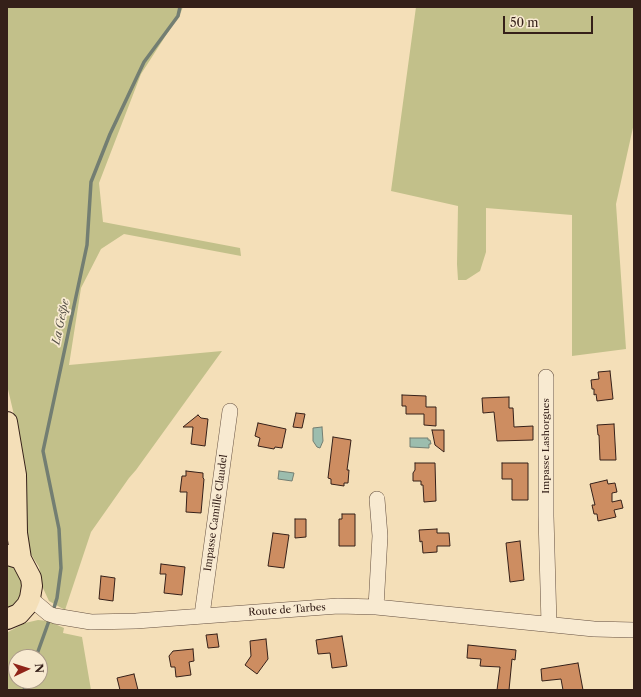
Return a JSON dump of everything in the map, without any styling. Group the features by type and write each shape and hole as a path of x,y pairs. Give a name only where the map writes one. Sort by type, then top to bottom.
{"main road":[{"path":"7,501 8,428"},
{"path":"7,619 19,614 27,605 32,586 31,578 14,557 17,533 16,475 8,428"}],"street":[{"name":"Impasse Lashorgues","path":"546,377 546,516 549,624"},
{"name":"Impasse Camille Claudel","path":"202,615 230,411"},
{"path":"376,607 380,536 377,499"},
{"name":"Route de Tarbes","path":"30,598 55,616 91,622 136,621 338,606 376,607 594,629 634,630"}],"shaded area":[{"path":"7,7 183,7 141,74 99,183 103,222 240,248 241,256 124,234 101,249 81,288 69,365 222,351 91,532 65,610 49,601 42,586 39,567 24,543 23,502 14,415 7,385"},
{"path":"416,7 634,7 634,123 616,204 626,349 572,356 572,215 486,208 486,252 480,271 466,280 458,280 458,206 391,191"},
{"path":"322,427 323,441 320,448 317,447 313,441 313,428"},
{"path":"410,438 428,438 431,444 429,444 429,448 410,447"},
{"path":"279,471 294,473 292,481 278,479"},
{"path":"7,560 16,564 26,593 7,612"},
{"path":"38,620 48,621 64,628 63,633 82,637 91,690 7,690 8,632 25,623"}],"building":[{"path":"610,371 613,399 597,401 596,394 594,395 594,389 592,389 591,380 599,379 598,372"},
{"path":"402,395 426,396 426,407 436,407 436,426 424,425 424,414 406,414 406,406 402,406"},
{"path":"509,397 509,408 513,408 514,427 533,426 533,440 497,441 494,412 483,413 482,398"},
{"path":"296,413 305,414 302,428 293,427"},
{"path":"198,415 201,418 208,419 205,446 191,444 193,427 183,427"},
{"path":"258,423 286,429 282,448 275,447 274,449 258,446 260,438 255,436"},
{"path":"614,424 616,460 600,460 597,425"},
{"path":"432,430 444,430 444,452 435,445"},
{"path":"333,437 351,440 347,470 349,470 348,483 344,483 344,486 331,484 331,479 328,478"},
{"path":"415,463 435,463 436,501 424,502 423,485 421,485 421,481 413,481"},
{"path":"502,463 528,463 528,500 512,500 512,479 502,479"},
{"path":"186,471 203,473 204,479 201,513 186,512 187,492 180,492 182,476 186,476"},
{"path":"607,480 608,484 615,483 617,492 612,493 612,502 621,500 623,508 614,510 616,517 598,521 597,514 594,514 592,505 595,505 590,484"},
{"path":"342,514 355,514 355,546 339,546 339,519 342,519"},
{"path":"295,519 306,519 306,537 295,538"},
{"path":"437,529 437,533 449,533 450,546 437,546 437,552 423,553 419,530"},
{"path":"273,533 289,535 284,568 268,566"},
{"path":"520,541 524,580 510,582 506,543"},
{"path":"161,564 185,567 182,595 164,593 166,574 160,574"},
{"path":"101,576 115,578 113,601 99,599"},
{"path":"217,634 219,647 208,648 206,635"},
{"path":"342,636 347,666 332,668 330,653 318,654 316,640"},
{"path":"266,639 268,659 257,674 245,665 251,656 250,641"},
{"path":"468,645 516,650 515,660 512,659 509,690 497,690 500,667 480,666 481,659 467,658"},
{"path":"193,649 194,661 189,662 191,675 176,677 175,667 171,667 169,656 173,651"},
{"path":"578,663 583,690 563,690 561,679 542,681 541,669"},
{"path":"134,674 138,690 120,690 117,678"}],"waterway":[{"name":"La Gespe","path":"53,611 57,598 61,568 59,529 43,451 87,245 91,182 110,134 144,62 178,16 180,7"},
{"name":"La Gespe","path":"39,649 50,618"}]}
